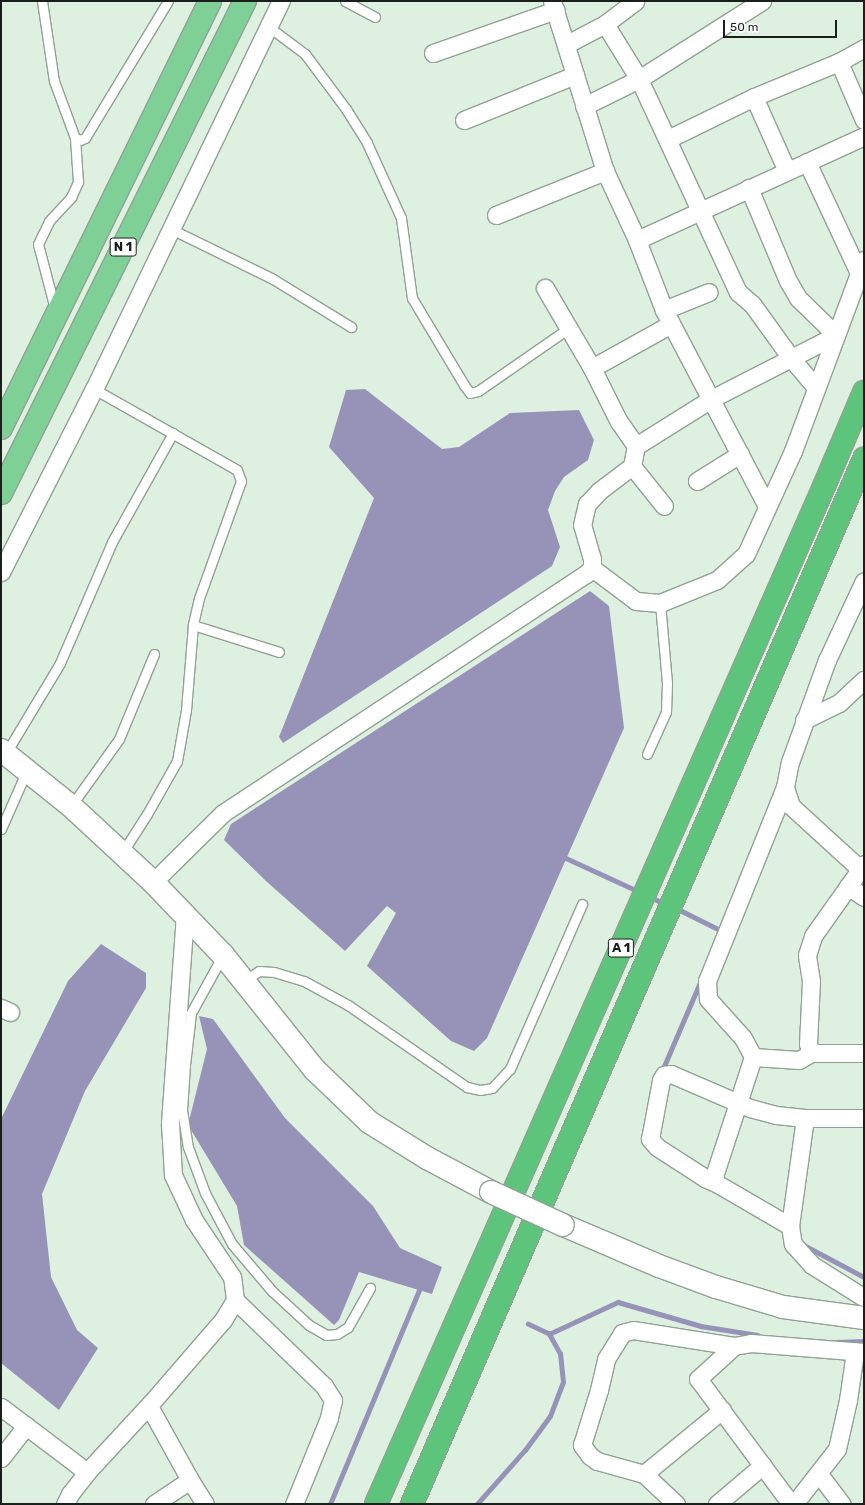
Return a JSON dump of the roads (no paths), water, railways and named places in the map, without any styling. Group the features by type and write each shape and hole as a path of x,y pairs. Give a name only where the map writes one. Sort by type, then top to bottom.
{"highway":[{"name":"N 1","path":"1,428 210,1"},
{"name":"N 1","path":"1,493 245,1"},
{"name":"A 1","path":"376,1504 822,492 864,392"},
{"name":"A 1","path":"412,1504 864,459"}],"street":[{"path":"1,572 94,389 281,1"},
{"path":"567,44 605,24 635,1"},
{"path":"584,106 639,79 762,1"},
{"path":"433,53 554,5 605,171 637,240 668,317 767,506"},
{"path":"605,24 639,79 738,292 752,304 791,358 816,388"},
{"path":"668,139 754,97 839,62 864,48"},
{"path":"839,62 864,120"},
{"path":"464,120 575,74"},
{"path":"754,97 787,171"},
{"path":"637,240 864,136"},
{"path":"592,568 636,601 660,603 717,580 746,554 793,451 862,267 807,162"},
{"path":"496,215 605,171"},
{"path":"749,188 788,281 798,298 836,336"},
{"path":"545,288 592,368 619,422 636,446"},
{"path":"592,368 668,317 709,292"},
{"path":"153,882 224,813 586,574 592,568 592,559 582,525 587,504 599,491 632,466 636,446 710,399 836,336"},
{"path":"697,481 740,454"},
{"path":"632,466 664,506"},
{"path":"716,1183 714,1176 753,1057 743,1038 708,999 707,981 785,787 790,762 827,660 858,612 864,581"},
{"path":"804,720 839,702 864,680"},
{"path":"3,751 71,806 153,882 223,955 314,1069 369,1122 427,1158 490,1192 659,1266 716,1287 783,1307 863,1306"},
{"path":"785,787 792,806 862,866 813,936 807,955 811,981 808,1044 810,1053"},
{"path":"848,886 864,898"},
{"path":"65,1504 70,1494 87,1472 149,1406 223,1320 235,1300 232,1277 194,1220 173,1175 170,1124 185,915"},
{"path":"753,1057 799,1060 810,1053 864,1053"},
{"path":"790,1226 705,1178 657,1147 650,1139 661,1080 664,1075 671,1074 750,1108 776,1115 805,1118 864,1118"},
{"path":"805,1118 790,1226 794,1244 812,1265 863,1306"},
{"path":"235,1300 324,1386 333,1400 329,1418 294,1504"},
{"path":"676,1504 644,1474 596,1461 590,1456 582,1445 599,1390 606,1360 622,1332 633,1330 734,1346 751,1343 859,1352 837,1449 819,1474 793,1504 698,1379 734,1346"},
{"path":"1,1406 87,1472"},
{"path":"149,1406 205,1504"},
{"path":"644,1474 722,1410"},
{"path":"1,1458 26,1426"},
{"path":"717,1504 763,1465"},
{"path":"819,1474 842,1504"},
{"path":"154,1504 190,1480"}],"lane":[{"path":"42,1 54,81 75,138 78,182 71,197 49,221 38,244 56,315"},
{"path":"75,138 80,140 85,138 168,1"},
{"path":"345,1 375,17"},
{"path":"268,27 304,54 346,109 367,143 401,218 412,298 470,393 478,391 569,328"},
{"path":"171,229 273,279 351,327"},
{"path":"94,389 237,470 241,481 199,598 193,625 186,710 177,761 122,854"},
{"path":"3,751 60,663 112,542 173,434"},
{"path":"647,754 666,712 667,683 660,603"},
{"path":"193,625 279,652"},
{"path":"71,806 119,739 154,654"},
{"path":"1,828 27,770"},
{"path":"244,981 259,971 274,972 304,980 348,1005 467,1087 480,1090 492,1088 510,1069 582,904"},
{"path":"223,955 191,1014 182,1110 188,1147 205,1193 232,1244 267,1285 310,1325 326,1335 337,1334 348,1327 370,1288"}],"waterway":[{"path":"566,858 640,892"},
{"path":"650,897 666,904"},
{"path":"676,908 722,931"},
{"path":"662,1071 701,980"},
{"path":"802,1244 864,1277"},
{"path":"330,1504 419,1290"},
{"path":"549,1334 618,1302 701,1326 757,1335"},
{"path":"477,1504 525,1450 550,1416 563,1382 560,1354 549,1334 528,1324"},
{"path":"836,1342 864,1341"}]}
